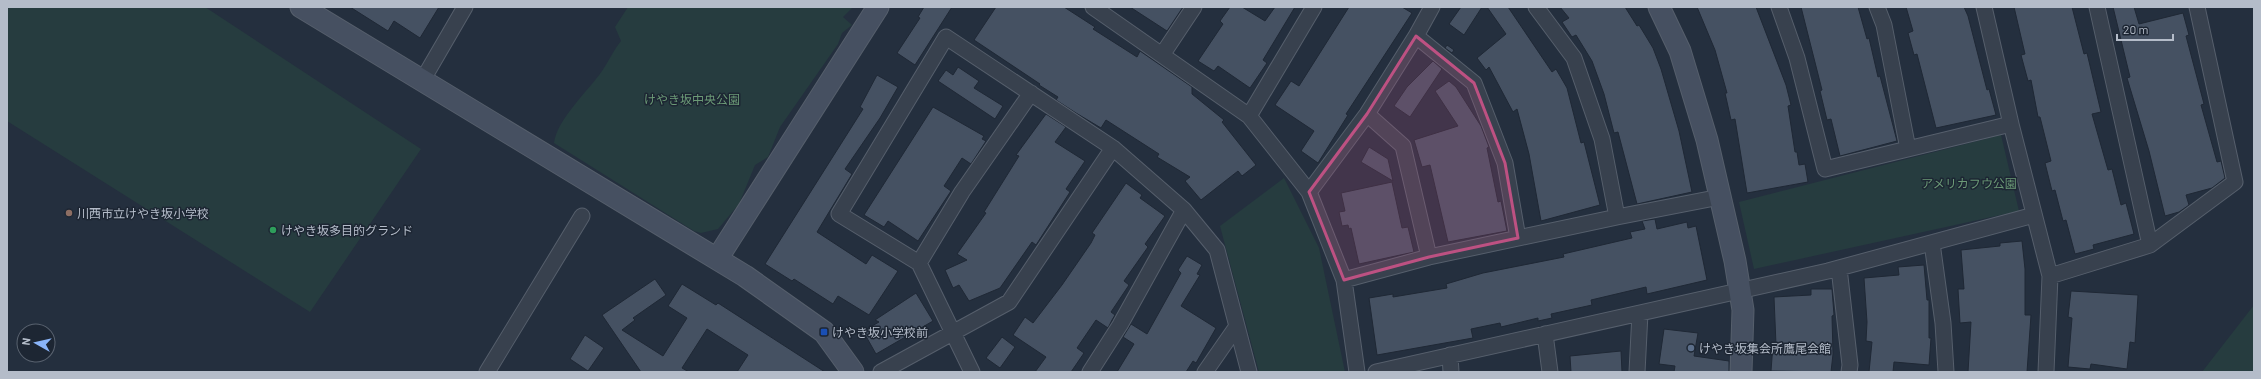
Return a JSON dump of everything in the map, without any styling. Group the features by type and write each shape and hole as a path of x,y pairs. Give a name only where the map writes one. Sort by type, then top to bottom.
{"street":[{"path":"301,7 745,276 824,332 853,372"},
{"path":"422,81 465,7"},
{"path":"717,259 878,7"},
{"path":"1093,7 1249,116 1309,192 1344,280 1358,372"},
{"path":"1162,55 1194,7"},
{"path":"1249,116 1314,7"},
{"path":"1309,192 1367,114 1416,36 1432,7"},
{"path":"1536,7 1574,58 1602,139 1617,218"},
{"path":"1659,7 1680,51 1707,140 1735,261 1743,310 1741,372"},
{"path":"1779,7 1797,58 1825,169 2011,124"},
{"path":"1877,7 1884,25 1908,149"},
{"path":"1984,7 2011,124 2050,276 2046,372"},
{"path":"2098,7 2150,245"},
{"path":"2050,276 2150,245 2235,182 2197,7"},
{"path":"1416,36 1474,83 1505,163 1518,238"},
{"path":"972,372 919,263 839,214 946,37 1113,148 1184,210 1217,250 1249,372"},
{"path":"919,263 962,192 1031,93"},
{"path":"1367,114 1403,146 1429,257"},
{"path":"881,372 1009,302 1113,148"},
{"path":"1344,280 1429,257 1720,197"},
{"path":"1090,372 1120,325 1184,210"},
{"path":"1376,372 1839,268 2034,215"},
{"path":"487,372 582,216"},
{"path":"1932,242 1943,323 1946,372"},
{"path":"1839,268 1850,372"},
{"path":"1637,372 1640,313"},
{"path":"1205,372 1237,326"},
{"path":"1545,334 1550,372"},
{"path":"1450,355 1451,372"}],"highlighted area":[{"path":"1416,36 1474,83 1505,163 1518,238 1429,257 1344,280 1309,192 1367,114"}],"green space":[{"name":"けやき坂多目的グランド","path":"7,7 205,7 421,149 310,312 7,121"},
{"name":"けやき坂中央公園","path":"628,7 853,7 843,17 852,25 842,33 838,44 780,127 768,157 755,165 739,204 718,229 701,233 694,231 554,143 556,134 561,124 574,105 602,71 621,41 615,27"},
{"name":"アメリカフウ公園","path":"2001,135 2019,211 1754,269 1739,202"},
{"path":"1284,178 1319,248 1345,372 1259,372 1220,226"},
{"path":"2254,305 2254,372 2202,372"}],"building":[{"path":"350,7 439,7 420,38 394,21 388,31"},
{"path":"924,7 952,7 915,65 897,53 920,18 918,17"},
{"path":"996,7 1064,7 1095,27 1093,29 1137,57 1140,51 1192,87 1192,94 1224,120 1222,122 1256,165 1242,176 1238,171 1201,200 1185,181 1190,177 1157,157 1159,154 1106,120 1101,128 1076,113 1056,100 1058,97 1039,85 1040,84 974,40"},
{"path":"1130,7 1183,7 1167,31"},
{"path":"1230,7 1242,7 1265,21 1275,7 1295,7 1263,60 1267,63 1250,88 1218,66 1214,71 1198,61 1223,24 1220,21"},
{"path":"1349,7 1402,7 1412,13 1346,114 1348,115 1318,163 1301,151 1314,131 1275,105 1291,81 1299,86"},
{"path":"1461,7 1482,7 1464,35 1449,24"},
{"path":"1487,7 1508,7 1552,72 1556,69 1567,88 1581,143 1584,142 1600,205 1541,221 1529,154 1517,109 1513,112 1489,67 1486,70 1477,58 1506,34"},
{"path":"1560,7 1625,7 1637,26 1639,25 1653,48 1661,69 1679,131 1692,192 1637,204 1618,132 1614,133 1604,94 1592,61 1576,35 1572,37 1562,22 1569,18"},
{"path":"1697,7 1756,7 1786,85 1791,105 1788,106 1795,152 1797,152 1799,165 1805,164 1808,182 1747,193 1735,119 1731,120 1725,93 1727,93 1715,50"},
{"path":"1801,7 1858,7 1867,39 1869,38 1878,77 1880,76 1897,141 1840,156 1831,119 1827,120 1820,91 1822,90"},
{"path":"1906,7 1964,7 1968,16 1987,90 1989,89 1996,115 1936,128 1917,54 1914,55 1908,33 1913,31"},
{"path":"2014,7 2072,7 2084,54 2087,53 2101,112 2092,114 2108,170 2112,169 2121,205 2126,203 2134,234 2093,245 2094,249 2075,254 2066,220 2063,221 2055,190 2052,191 2045,163 2051,161 2040,117 2038,117 2031,80 2028,81 2021,55 2025,54"},
{"path":"2113,7 2134,7 2139,24 2183,13 2189,35 2186,36 2204,104 2201,105 2217,162 2221,161 2225,178 2212,188 2186,195 2189,205 2179,212 2165,216 2149,151 2127,78 2130,77"},
{"path":"1447,45 1454,50 1452,53 1445,48"},
{"path":"1433,61 1442,69 1410,117 1394,106 1407,87"},
{"path":"958,67 979,81 974,88 1003,106 995,119 938,81 946,70 953,75"},
{"path":"877,75 898,87 880,118 845,169 852,174 817,232 866,264 872,255 898,271 869,315 838,296 833,304 794,279 792,281 765,264 863,109 860,107"},
{"path":"1449,81 1456,87 1481,126 1489,147 1487,148 1498,202 1501,201 1507,231 1448,242 1430,165 1422,167 1414,140 1458,126 1435,91"},
{"path":"933,107 984,136 982,139 986,141 971,164 962,158 944,186 951,191 918,241 888,221 884,227 864,215"},
{"path":"1046,114 1066,127 1055,142 1085,161 1066,189 1070,192 1036,245 1032,242 1000,288 969,301 959,285 953,288 945,270 967,260 957,254 986,213 984,212 1019,156 1016,155"},
{"path":"1369,147 1388,159 1393,181 1361,162"},
{"path":"1392,182 1402,228 1408,227 1414,252 1359,264 1351,228 1349,229 1348,225 1342,226 1339,212 1345,211 1341,193"},
{"path":"1126,183 1142,195 1140,198 1165,216 1145,244 1148,247 1124,281 1129,285 1111,312 1115,315 1108,328 1096,320 1077,348 1084,353 1071,372 1035,372 1046,357 1013,335 1025,317 1033,323 1062,285 1091,243 1095,235 1092,233"},
{"path":"1655,219 1657,229 1687,222 1688,228 1696,226 1707,280 1647,294 1646,287 1591,300 1592,305 1551,314 1552,318 1538,321 1538,318 1501,327 1500,323 1471,329 1473,338 1377,355 1369,298 1393,294 1393,297 1447,288 1446,284 1483,273 1564,257 1563,254 1632,238 1630,232 1645,229 1642,221"},
{"path":"2022,241 2025,269 2025,315 2031,315 2027,372 1968,372 1971,322 1960,323 1958,289 1964,289 1961,250 2000,246 2000,243"},
{"path":"1187,256 1202,265 1197,274 1200,275 1181,306 1216,328 1196,363 1193,361 1186,372 1117,372 1134,344 1123,337 1131,324 1147,334 1181,273 1178,270"},
{"path":"1924,265 1927,300 1929,300 1929,338 1931,338 1929,365 1894,362 1893,372 1869,372 1872,342 1866,341 1867,322 1864,278 1899,275 1898,267"},
{"path":"655,279 666,295 633,318 635,320 622,330 663,356 687,318 668,306 682,284 716,305 718,303 825,372 737,372 748,355 707,329 682,368 689,372 641,372 602,315"},
{"path":"1811,289 1832,289 1834,315 1832,316 1833,354 1831,372 1771,371 1773,344 1776,345 1774,297 1811,295"},
{"path":"2071,291 2138,295 2135,343 2130,342 2127,369 2091,364 2090,369 2068,367 2072,318 2068,317"},
{"path":"916,293 933,321 876,354 863,331 879,322 875,320"},
{"path":"1664,329 1698,333 1694,356 1729,361 1729,372 1674,372 1675,366 1659,364"},
{"path":"585,335 604,348 588,371 570,359"},
{"path":"1002,337 1015,347 1000,368 986,358"},
{"path":"1621,351 1622,372 1571,372 1570,356"}],"place":[{"name":"川西市立けやき坂小学校","path":"69,213"},
{"name":"けやき坂多目的グランド","path":"273,230"},
{"name":"けやき坂小学校前","path":"824,332"},
{"name":"けやき坂集会所鷹尾会館","path":"1691,348"}]}
